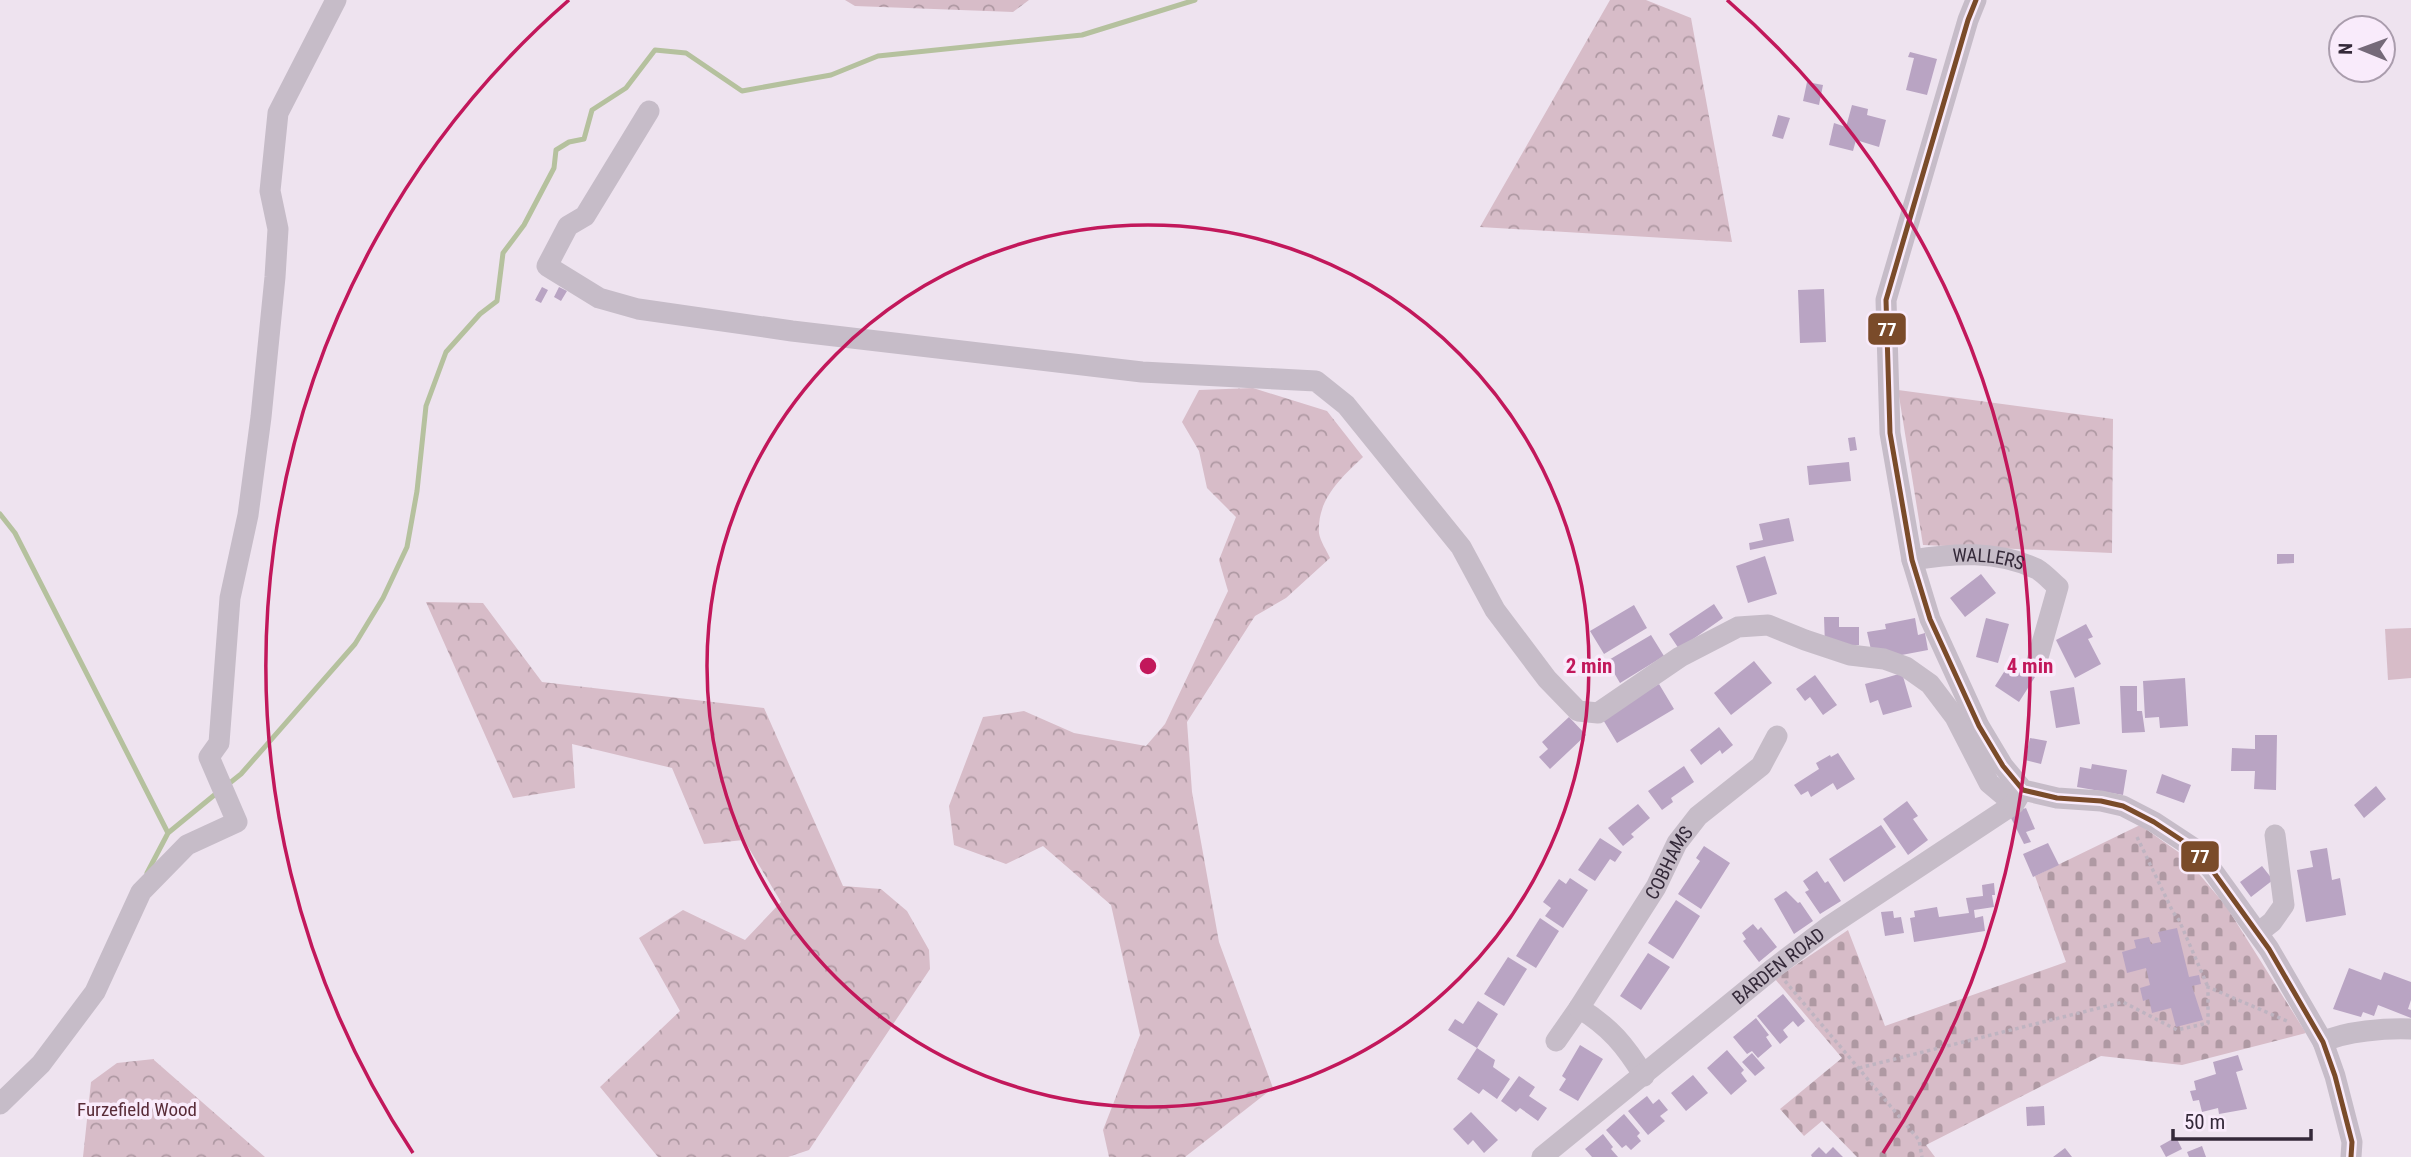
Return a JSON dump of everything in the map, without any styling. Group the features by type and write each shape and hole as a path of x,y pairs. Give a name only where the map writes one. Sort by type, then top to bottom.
{"street":[{"path":"0,1104 41,1064 95,992 141,892 187,845 237,822 209,757 219,743 230,598 248,515 261,417 278,229 270,191 278,113 336,0"},
{"path":"1976,0 1886,300 1890,433 1912,560 1930,618 1958,684 2019,797"},
{"path":"649,111 585,216 568,226 547,266 598,298 638,309 779,329 1142,372 1316,381 1346,405 1461,547 1495,610 1547,679 1578,711 1598,713 1680,657 1738,627 1768,625 1850,655 1884,659 1906,667 1930,684 1955,717 1989,783 2019,797 2102,801 2123,806 2192,847 2219,878 2258,933 2323,1042 2352,1142 2351,1157"},
{"name":"WALLERS","path":"1912,560 1952,554 1994,556 2038,569 2058,587 2037,661"},
{"name":"COBHAMS","path":"1556,1041 1656,887 1677,843 1698,816 1761,766 1777,736"},
{"name":"BARDEN ROAD","path":"1555,1153 1774,968 1828,927 2019,797"},
{"path":"2258,933 2272,922 2284,905 2275,835"},
{"path":"1579,1008 1601,1021 1626,1045 1644,1076"},
{"path":"2323,1042 2334,1037 2400,1028 2411,1029"}],"path":[{"path":"1858,1068 2123,1002 2177,1030 2208,1023 2208,987 2179,919 2173,912 2123,806"},
{"path":"1774,968 1919,1140 1922,1157"},
{"path":"2208,987 2294,1024"}],"green space":[{"path":"845,0 1029,0 1013,12 855,6"},
{"path":"1610,0 1646,0 1691,18 1732,242 1480,227"},
{"path":"1253,388 1327,411 1363,457 1332,490 1322,510 1319,533 1330,558 1286,598 1255,616 1187,722 1192,792 1219,942 1273,1088 1185,1157 1109,1157 1103,1130 1140,1035 1111,905 1043,846 1006,864 954,845 949,806 983,717 1024,711 1074,733 1146,746 1165,724 1228,591 1219,560 1236,517 1207,488 1199,451 1182,422 1199,390"},
{"path":"1898,390 2113,419 2112,553 1923,545"},
{"path":"426,602 483,603 542,682 764,708 843,886 881,889 907,911 929,950 930,969 809,1150 788,1157 658,1157 600,1087 680,1011 639,938 683,910 745,940 781,902 744,840 704,844 672,768 572,744 575,788 513,798"},
{"path":"2411,628 2411,678 2388,680 2385,629"},
{"path":"2140,825 2184,856 2226,906 2306,1033 2182,1065 2101,1056 1926,1145 1935,1157 1857,1157 1822,1121 1804,1136 1780,1109 1842,1058 1775,979 1848,930 1885,1026 2066,962 2035,876"},
{"name":"Furzefield Wood","path":"154,1059 265,1157 83,1157 91,1082 117,1063"}],"building":[{"path":"1910,52 1937,59 1927,95 1906,90 1914,58 1908,57"},
{"path":"1807,82 1823,85 1819,105 1803,101"},
{"path":"1852,105 1868,109 1867,115 1886,120 1879,147 1856,140 1853,151 1829,145 1834,123 1846,127"},
{"path":"1778,115 1790,118 1783,139 1772,136"},
{"path":"542,287 548,290 541,303 535,300"},
{"path":"559,287 567,291 561,301 554,297"},
{"path":"1824,289 1826,342 1800,343 1798,290"},
{"path":"1855,437 1857,450 1850,451 1848,438"},
{"path":"1849,462 1851,481 1809,485 1807,466"},
{"path":"1789,518 1794,541 1750,550 1749,543 1763,540 1759,524"},
{"path":"2277,554 2294,554 2294,563 2277,564"},
{"path":"1765,556 1777,594 1748,603 1736,566"},
{"path":"1981,574 1996,593 1965,617 1950,598"},
{"path":"1714,604 1723,618 1679,649 1669,634"},
{"path":"1634,605 1647,628 1604,654 1590,631"},
{"path":"1824,617 1839,617 1839,627 1859,627 1859,645 1825,645"},
{"path":"1915,618 1918,635 1925,633 1928,650 1891,657 1872,654 1867,632 1886,629 1885,624"},
{"path":"1986,618 2009,624 1998,663 1976,657"},
{"path":"2086,624 2093,637 2088,639 2101,664 2075,678 2056,640"},
{"path":"1651,635 1664,656 1620,683 1607,661"},
{"path":"1754,661 1772,683 1731,715 1714,693"},
{"path":"2011,661 2035,677 2019,702 1995,686"},
{"path":"1902,673 1912,707 1883,715 1878,700 1870,703 1865,684"},
{"path":"1815,675 1837,705 1823,715 1810,697 1805,701 1796,689"},
{"path":"2185,678 2188,726 2160,728 2159,717 2145,718 2143,681"},
{"path":"1659,684 1674,709 1617,743 1602,718"},
{"path":"2120,686 2137,686 2137,711 2142,711 2145,732 2122,733"},
{"path":"2074,687 2080,724 2056,728 2050,691"},
{"path":"1569,717 1586,735 1550,769 1539,757 1548,749 1542,742"},
{"path":"1719,727 1733,745 1722,754 1720,750 1701,765 1690,750"},
{"path":"2255,735 2277,735 2276,790 2254,789 2255,771 2231,771 2232,748 2255,749"},
{"path":"2030,738 2047,741 2041,764 2025,760"},
{"path":"1838,753 1855,779 1837,790 1833,783 1811,797 1808,791 1801,795 1794,785 1819,769 1816,763"},
{"path":"2092,764 2127,770 2123,795 2077,787 2080,767 2091,769"},
{"path":"1684,766 1694,782 1671,798 1673,802 1662,810 1648,791"},
{"path":"2162,774 2191,785 2184,803 2156,793"},
{"path":"2376,786 2386,799 2364,818 2354,805"},
{"path":"1907,801 1918,816 1913,819 1928,840 1908,855 1883,819"},
{"path":"1638,804 1650,818 1631,834 1634,837 1623,846 1608,828"},
{"path":"2026,808 2035,829 2026,832 2031,842 2024,844 2009,814"},
{"path":"1881,825 1896,847 1844,882 1829,859"},
{"path":"1600,838 1622,852 1615,862 1610,859 1595,881 1578,870"},
{"path":"2048,843 2059,865 2033,877 2023,854"},
{"path":"1704,846 1730,863 1701,909 1678,894 1700,861 1696,858"},
{"path":"2327,848 2332,880 2340,878 2346,915 2306,922 2297,870 2313,867 2310,851"},
{"path":"2262,866 2273,880 2251,897 2240,882"},
{"path":"1817,871 1825,883 1828,881 1841,901 1820,914 1805,892 1809,890 1803,881"},
{"path":"1570,878 1588,890 1563,928 1545,916 1551,908 1543,902 1559,879 1566,884"},
{"path":"1994,883 1994,907 1974,910 1975,918 1983,916 1985,931 1914,942 1910,918 1915,917 1914,911 1937,907 1939,917 1969,913 1966,898 1983,896 1982,885"},
{"path":"1786,891 1800,902 1813,921 1794,934 1774,899"},
{"path":"1676,900 1700,916 1673,959 1648,943"},
{"path":"1893,911 1894,918 1901,917 1904,933 1885,936 1881,912"},
{"path":"1540,918 1559,931 1536,968 1516,956"},
{"path":"1753,924 1758,930 1761,927 1777,947 1759,962 1743,941 1746,939 1742,933"},
{"path":"2177,928 2189,977 2199,975 2201,984 2192,986 2203,1020 2176,1027 2171,1008 2152,1013 2149,999 2143,1001 2140,988 2150,985 2146,968 2127,973 2122,952 2136,948 2134,940 2149,937 2151,944 2161,942 2158,932"},
{"path":"1648,953 1670,967 1641,1010 1620,996"},
{"path":"1508,957 1527,969 1504,1006 1484,994"},
{"path":"2349,968 2381,980 2384,972 2411,982 2408,1009 2411,1010 2411,1018 2378,1005 2374,1016 2363,1012 2361,1017 2333,1009"},
{"path":"1783,994 1805,1021 1798,1027 1793,1021 1783,1030 1788,1037 1780,1044 1757,1016"},
{"path":"1478,1001 1498,1014 1477,1048 1448,1030 1455,1019 1463,1024"},
{"path":"1756,1018 1769,1035 1766,1037 1772,1046 1758,1058 1752,1051 1747,1054 1733,1037"},
{"path":"1580,1045 1603,1059 1578,1101 1559,1090 1566,1079 1562,1076"},
{"path":"1477,1048 1495,1060 1493,1067 1510,1079 1497,1099 1483,1089 1479,1094 1457,1079"},
{"path":"1727,1050 1744,1070 1741,1073 1747,1081 1731,1095 1707,1068"},
{"path":"1752,1053 1765,1068 1755,1076 1742,1062"},
{"path":"2238,1055 2243,1070 2236,1072 2247,1109 2219,1114 2218,1108 2202,1112 2199,1100 2193,1101 2190,1091 2196,1090 2194,1081 2216,1074 2213,1062"},
{"path":"1693,1075 1708,1093 1686,1111 1671,1093"},
{"path":"1519,1076 1535,1087 1529,1096 1547,1108 1538,1121 1520,1108 1516,1112 1501,1101"},
{"path":"1647,1096 1653,1104 1659,1099 1668,1110 1660,1116 1665,1121 1648,1135 1628,1111"},
{"path":"2044,1106 2045,1125 2027,1126 2026,1107"},
{"path":"1471,1112 1498,1140 1484,1153 1473,1140 1468,1145 1453,1129"},
{"path":"1624,1114 1640,1133 1637,1136 1641,1141 1631,1150 1626,1145 1622,1148 1606,1130"},
{"path":"1603,1134 1618,1157 1592,1157 1585,1149"},
{"path":"2176,1137 2182,1149 2166,1157 2160,1146"},
{"path":"2202,1146 2206,1157 2189,1157 2187,1152"},
{"path":"1819,1147 1826,1154 1833,1147 1843,1157 1812,1157"},
{"path":"2065,1148 2072,1157 2053,1157"}],"waterway":[{"path":"226,786 241,774 355,644 383,598 407,547 417,491 426,406 446,352 480,314 497,301 503,253 524,225 554,168 556,150 569,142 584,139 592,110 626,88 655,50 686,53 742,91 831,75 878,56 1082,35 1195,0"},
{"path":"0,514 15,533 168,833"},
{"path":"147,873 168,833 218,792"}],"transit line":[{"name":"77","path":"1976,0 1886,300 1890,433 1912,560 1930,619 1979,726 2003,766 2023,790 2057,798 2101,801 2123,806 2192,847 2212,870 2269,949 2323,1042 2352,1142 2351,1157"}]}
